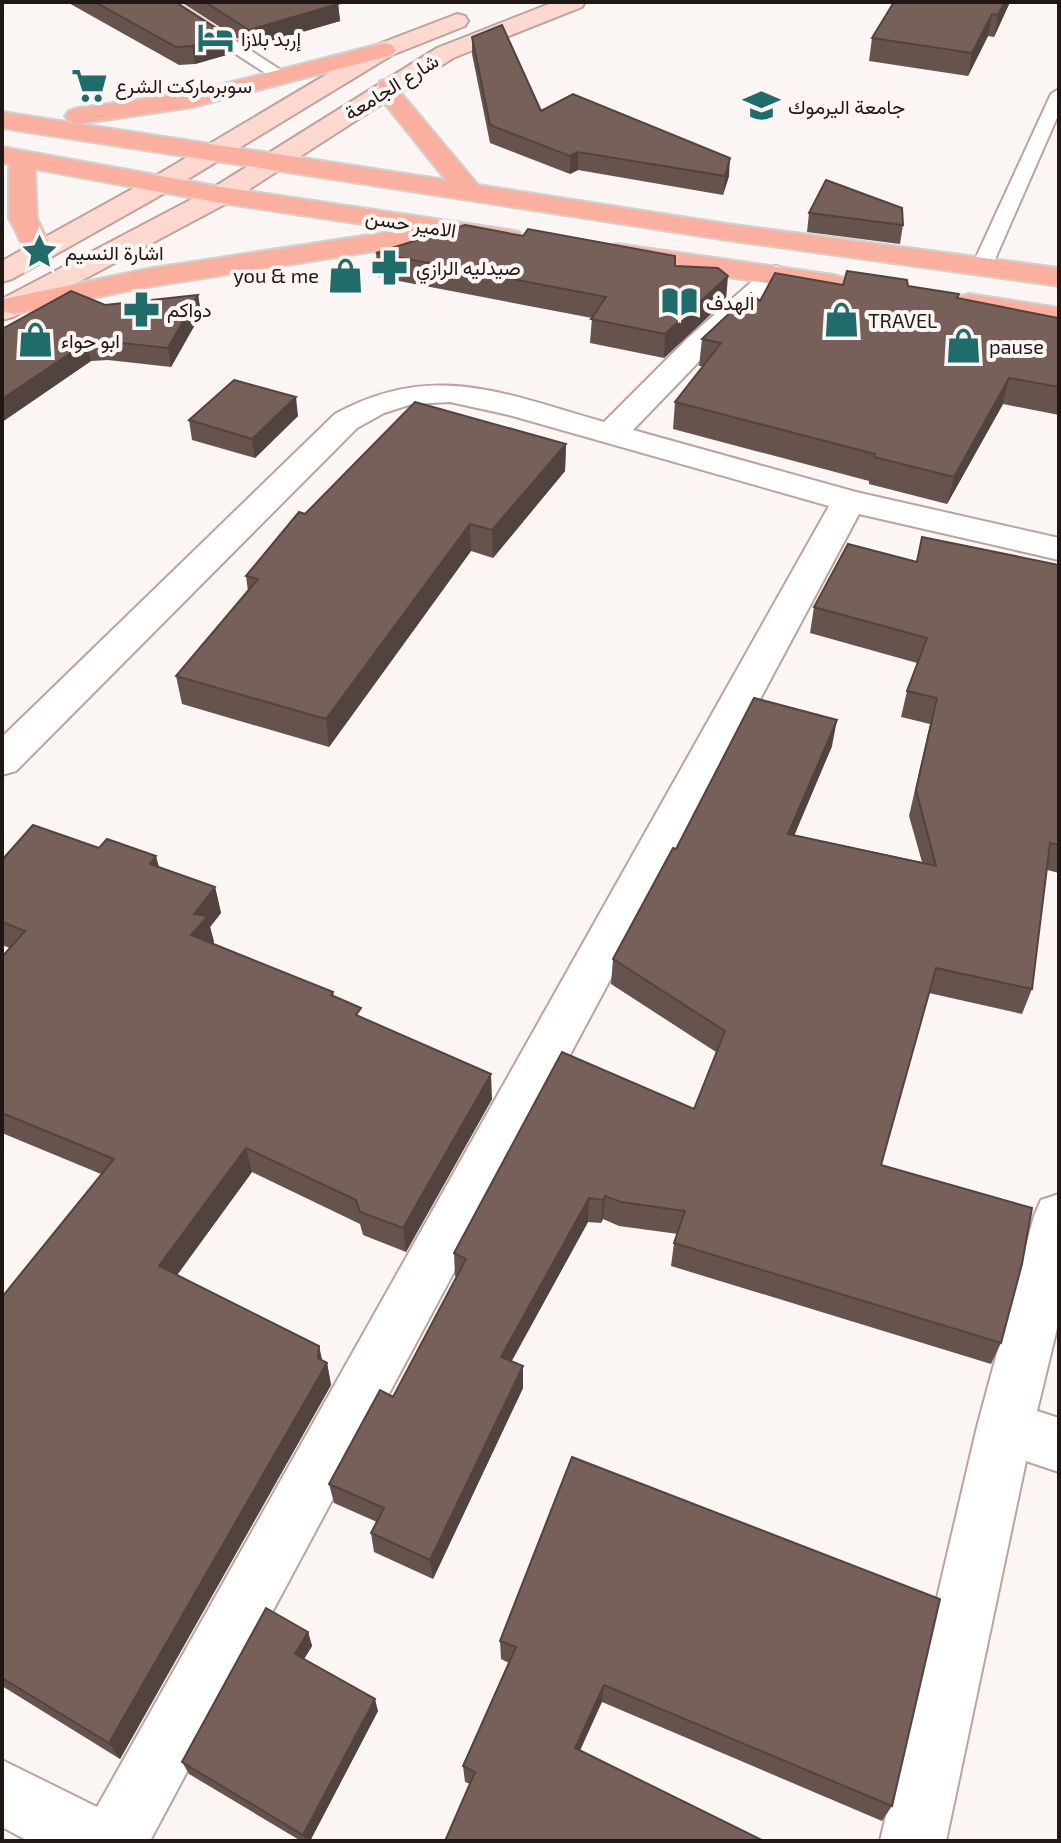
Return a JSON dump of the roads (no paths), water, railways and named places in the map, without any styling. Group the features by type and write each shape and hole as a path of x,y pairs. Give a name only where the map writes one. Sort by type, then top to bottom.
{"main road":[{"name":"شارع الجامعة","path":"8,308 221,195 445,53 574,2"},
{"name":"شارع الجامعة","path":"2,273 161,184 384,50 478,13"},
{"path":"2,119 123,113 384,50"},
{"path":"389,86 389,94 469,192"},
{"name":"الامير حسن","path":"2,119 727,232 1059,277"},
{"path":"12,158 23,218 39,252"},
{"name":"الامير حسن","path":"12,158 221,195 532,241"},
{"path":"8,308 147,278 456,230"},
{"path":"593,249 864,288"},
{"path":"938,298 1059,317"}],"street":[{"path":"611,434 700,343 776,275"},
{"path":"2,761 346,421 373,406 409,395 450,393 611,434 849,501 1059,549"},
{"path":"114,1841 849,501"},
{"path":"913,1841 1005,1427 1059,1216"},
{"path":"1005,1427 1059,1445"},
{"path":"2,1792 95,1841"}],"lane":[{"path":"164,2 282,76"},
{"path":"982,266 1059,94"}],"place":[{"name":"إربد بلازا","path":"215,38"},
{"name":"سوبرماركت الشرع","path":"89,85"},
{"name":"جامعة اليرموك","path":"762,106"},
{"name":"اشارة النسيم","path":"39,252"},
{"name":"صيدليه الرازي","path":"390,267"},
{"name":"you & me","path":"345,275"},
{"name":"الهدف","path":"680,302"},
{"name":"دواكم","path":"141,309"},
{"name":"TRAVEL","path":"842,320"},
{"name":"ابو حواء","path":"35,340"},
{"name":"pause","path":"963,346"}]}
